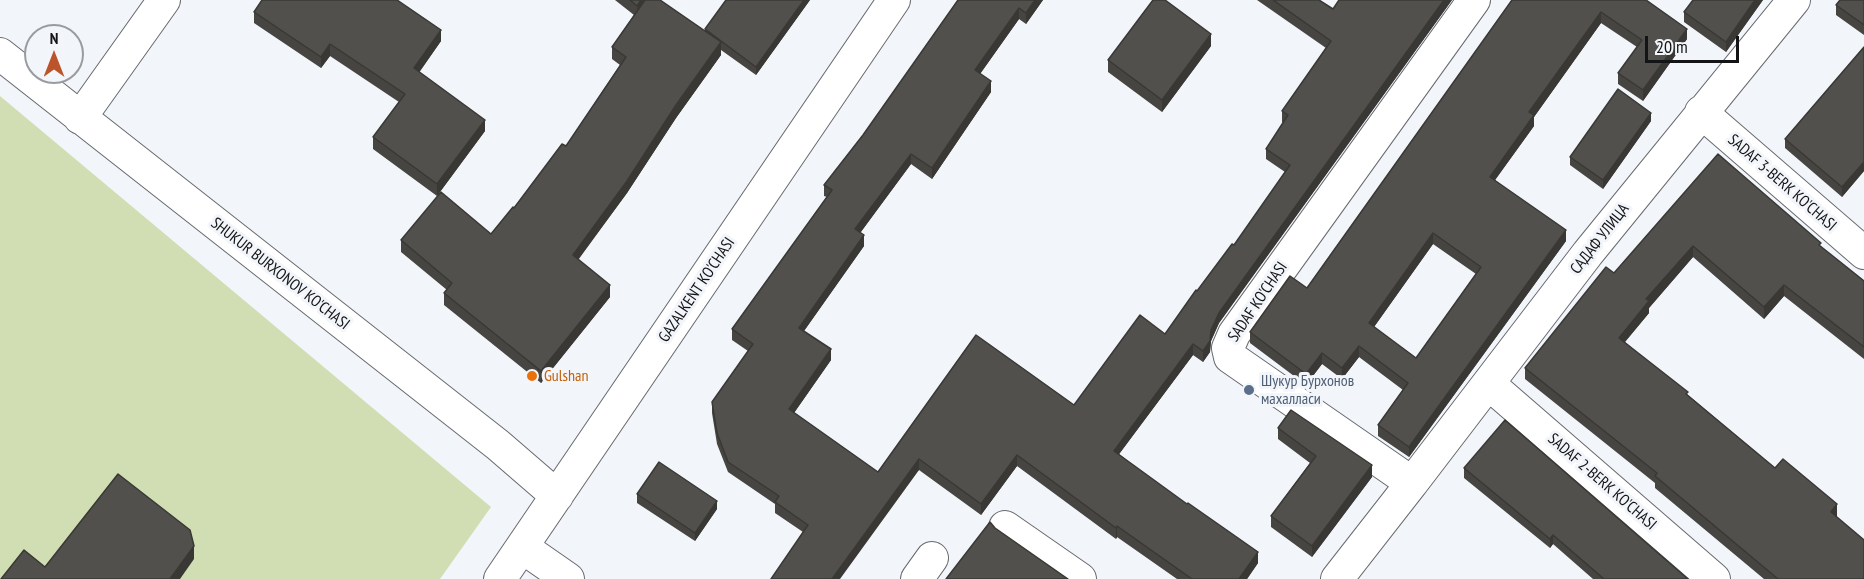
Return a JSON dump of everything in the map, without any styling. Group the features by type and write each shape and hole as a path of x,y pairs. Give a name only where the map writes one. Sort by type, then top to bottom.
{"street":[{"path":"80,118 164,0"},
{"name":"GAZALKENT KO'CHASI","path":"500,579 894,0"},
{"name":"SADAF KO'CHASI","path":"1412,483 1230,357 1228,348 1234,334 1474,0"},
{"name":"САДАФ УЛИЦА","path":"1412,483 1595,244 1794,0"},
{"name":"SHUKUR BURXONOV KO'CHASI","path":"0,54 498,445 557,496"},
{"name":"SADAF 3-BERK KO'CHASI","path":"1701,112 1864,253"},
{"name":"SADAF 2-BERK KO'CHASI","path":"1489,384 1714,579"},
{"path":"1337,579 1412,483"},
{"path":"1005,527 1080,579"},
{"path":"522,547 568,579"}],"green space":[{"path":"0,96 491,507 440,579 0,579"}],"building":[{"path":"262,0 397,0 441,30 414,68 485,120 437,184 373,137 405,94 330,44 321,57 254,12"},
{"path":"630,0 641,0 637,6"},
{"path":"645,0 660,0 721,42 676,105 627,181 573,255 610,285 541,371 444,293 452,283 401,240 441,192 491,234 514,208 562,144 566,146 626,57 612,47"},
{"path":"726,0 804,0 756,67 705,29"},
{"path":"958,0 1035,0 1026,13 1019,8 975,70 991,81 932,168 911,154 855,229 864,235 799,328 831,349 789,409 878,472 976,335 1074,405 1140,315 1165,334 1196,290 1232,244 1234,245 1290,165 1266,149 1288,115 1282,111 1331,41 1273,0 1319,0 1333,9 1339,0 1444,0 1219,313 1211,330 1210,341 1203,351 1193,344 1114,451 1258,552 1239,579 1192,579 1117,526 1116,528 1017,455 981,504 919,459 832,579 771,579 808,525 775,502 779,496 728,462 717,433 712,402 753,344 732,329 832,190 824,185 863,135"},
{"path":"1153,0 1165,0 1211,34 1162,100 1108,60"},
{"path":"1512,0 1646,0 1687,29 1643,90 1618,73 1642,40 1601,12 1529,112 1534,115 1490,177 1566,230 1409,447 1378,425 1408,383 1359,346 1342,368 1322,353 1306,374 1250,332 1290,276 1307,288","holes":["1433,233 1481,267 1416,358 1369,323"]},
{"path":"1693,0 1755,0 1726,42 1684,12"},
{"path":"1840,0 1864,0 1864,25 1836,5"},
{"path":"1864,47 1864,162 1842,187 1785,139"},
{"path":"1618,89 1651,113 1603,180 1570,157"},
{"path":"1718,154 1821,243 1819,245 1864,281 1864,347 1784,285 1764,307 1693,246 1646,299 1649,301 1619,338 1688,392 1686,394 1775,468 1783,459 1837,504 1831,512 1864,540 1864,579 1778,579 1655,476 1657,473 1525,368 1606,267 1614,273"},
{"path":"1291,410 1372,465 1312,546 1271,516 1316,456 1278,428"},
{"path":"1505,420 1688,579 1604,579 1553,535 1550,539 1464,468"},
{"path":"659,462 717,501 695,533 637,494"},
{"path":"118,474 190,530 194,546 170,579 1,579 24,550 45,567"},
{"path":"990,522 995,528 1068,579 946,579"}],"place":[{"name":"Gulshan","path":"532,376"},
{"name":"Шукур Бурхонов махалласи","path":"1249,390"}]}
